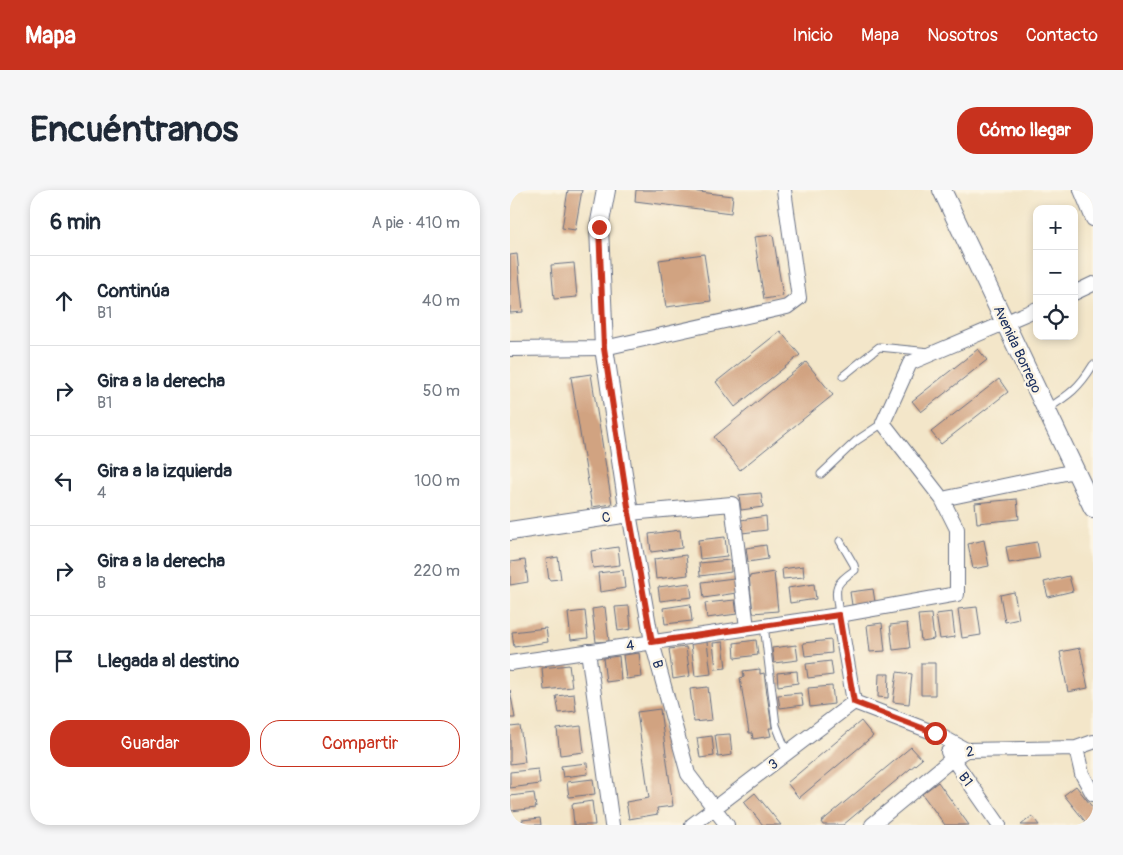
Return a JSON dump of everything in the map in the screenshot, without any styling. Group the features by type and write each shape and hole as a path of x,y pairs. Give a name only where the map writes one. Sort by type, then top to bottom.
{"street":[{"name":"B","path":"606,190 599,227 604,348 629,513 652,642 688,774 728,825"},
{"path":"510,349 604,348 787,308 799,298 784,190"},
{"name":"Avenida Borrego","path":"942,190 1093,508"},
{"path":"1081,190 1093,219"},
{"path":"1078,291 1093,284"},
{"path":"1033,311 910,363 883,423 942,499 1075,471"},
{"name":"4","path":"510,663 839,615 958,594 957,530 942,499"},
{"name":"C","path":"510,531 629,513 732,504 747,628"},
{"path":"839,615 854,702"},
{"path":"588,651 612,825"},
{"name":"B1","path":"854,702 935,733 966,750"},
{"name":"3","path":"692,825 788,754 854,702"},
{"name":"B1","path":"935,733 1000,825"},
{"name":"2","path":"872,825 952,759 966,750 1076,748 1093,742"},
{"path":"1076,748 1082,774 1093,794"}],"lane":[{"path":"843,376 878,347 935,352"},
{"path":"1046,410 1069,395 1082,382 1093,365"},
{"path":"821,474 856,440 883,423"},
{"path":"839,615 836,587 840,580 855,570 840,541"},
{"path":"764,625 776,724 788,754"}],"building":[{"path":"568,190 582,190 575,230 562,228"},
{"path":"636,190 683,190 733,196 731,213 635,201"},
{"path":"773,235 783,296 764,299 754,237"},
{"path":"517,254 523,312 510,313 510,255"},
{"path":"704,254 711,301 666,307 659,260"},
{"path":"574,263 577,297 554,299 551,265"},
{"path":"780,331 800,355 735,407 716,382"},
{"path":"978,349 987,360 921,412 912,401"},
{"path":"806,362 833,395 740,470 714,437"},
{"path":"591,374 612,504 592,507 571,377"},
{"path":"999,379 1008,392 941,444 931,432"},
{"path":"761,493 763,507 741,510 739,495"},
{"path":"1017,499 1019,519 977,523 975,503"},
{"path":"766,516 767,530 742,533 741,520"},
{"path":"680,530 682,548 651,552 649,534"},
{"path":"725,537 727,556 700,559 698,540"},
{"path":"984,540 989,566 973,569 968,544"},
{"path":"1037,542 1040,558 1009,563 1006,547"},
{"path":"766,545 768,559 748,562 746,548"},
{"path":"618,547 620,565 593,568 591,551"},
{"path":"686,555 688,575 656,579 654,559"},
{"path":"558,557 561,579 549,580 546,559"},
{"path":"525,560 528,582 510,585 510,562"},
{"path":"730,560 731,572 700,576 699,563"},
{"path":"803,566 804,577 783,579 782,569"},
{"path":"623,570 625,588 600,592 598,573"},
{"path":"774,572 778,611 753,613 749,576"},
{"path":"1069,576 1073,591 1048,597 1044,582"},
{"path":"734,578 736,593 704,598 702,582"},
{"path":"690,583 692,597 660,601 658,587"},
{"path":"814,584 816,599 790,603 788,588"},
{"path":"873,589 875,602 852,605 850,592"},
{"path":"1014,592 1019,619 1005,622 1000,595"},
{"path":"735,600 737,614 707,618 705,603"},
{"path":"690,604 692,621 665,624 663,608"},
{"path":"629,606 631,629 618,631 615,607"},
{"path":"605,607 609,641 596,642 592,609"},
{"path":"977,607 981,635 962,638 958,609"},
{"path":"585,611 588,638 571,640 568,613"},
{"path":"952,612 955,637 940,639 936,614"},
{"path":"931,614 934,639 921,641 918,615"},
{"path":"882,623 885,651 870,652 867,625"},
{"path":"907,623 910,648 893,650 890,625"},
{"path":"546,628 548,642 514,647 512,632"},
{"path":"756,640 758,655 735,658 734,643"},
{"path":"831,640 832,653 805,656 803,643"},
{"path":"707,642 711,674 695,676 691,644"},
{"path":"723,642 726,668 716,669 713,643"},
{"path":"796,645 798,660 774,663 772,648"},
{"path":"686,647 690,676 673,679 669,649"},
{"path":"1080,648 1088,688 1068,692 1060,652"},
{"path":"639,653 642,677 626,679 623,655"},
{"path":"619,656 621,680 606,682 603,658"},
{"path":"831,661 833,675 808,678 806,664"},
{"path":"921,663 935,663 935,695 921,695"},
{"path":"569,665 572,687 544,690 542,668"},
{"path":"760,669 760,674 764,673 772,728 769,728 771,736 753,739 752,733 749,733 740,678 744,677 743,671"},
{"path":"797,671 798,683 778,686 777,673"},
{"path":"897,672 912,674 909,704 893,702"},
{"path":"879,674 889,674 888,698 878,697"},
{"path":"832,686 834,704 810,707 808,688"},
{"path":"708,687 712,720 694,722 690,689"},
{"path":"510,690 515,718 510,718"},
{"path":"801,693 803,705 780,708 778,695"},
{"path":"574,694 576,711 559,713 556,696"},
{"path":"660,709 673,806 657,808 658,814 629,819 626,802 649,798 637,712"},
{"path":"861,721 873,736 799,798 787,783"},
{"path":"520,726 525,762 510,764 510,727"},
{"path":"581,726 584,752 560,755 557,729"},
{"path":"730,734 732,755 718,757 715,735"},
{"path":"712,736 714,756 700,758 697,738"},
{"path":"911,747 922,759 843,825 823,825 821,822"},
{"path":"587,763 588,774 563,777 561,766"},
{"path":"538,769 540,784 510,788 510,772"},
{"path":"593,779 595,794 569,797 567,782"},
{"path":"938,782 969,825 945,825 922,794"},
{"path":"1076,786 1093,808 1093,825 1088,825 1064,795"},
{"path":"534,793 536,808 511,811 510,796"},
{"path":"755,793 781,825 763,825 744,802"},
{"path":"592,801 595,825 574,825 572,804"},
{"path":"1032,816 1039,825 1021,825"},
{"path":"540,818 541,825 522,825 522,820"}],"route":[{"path":"599,227 604,348 629,513 652,642 839,615 854,702 935,733"}]}
